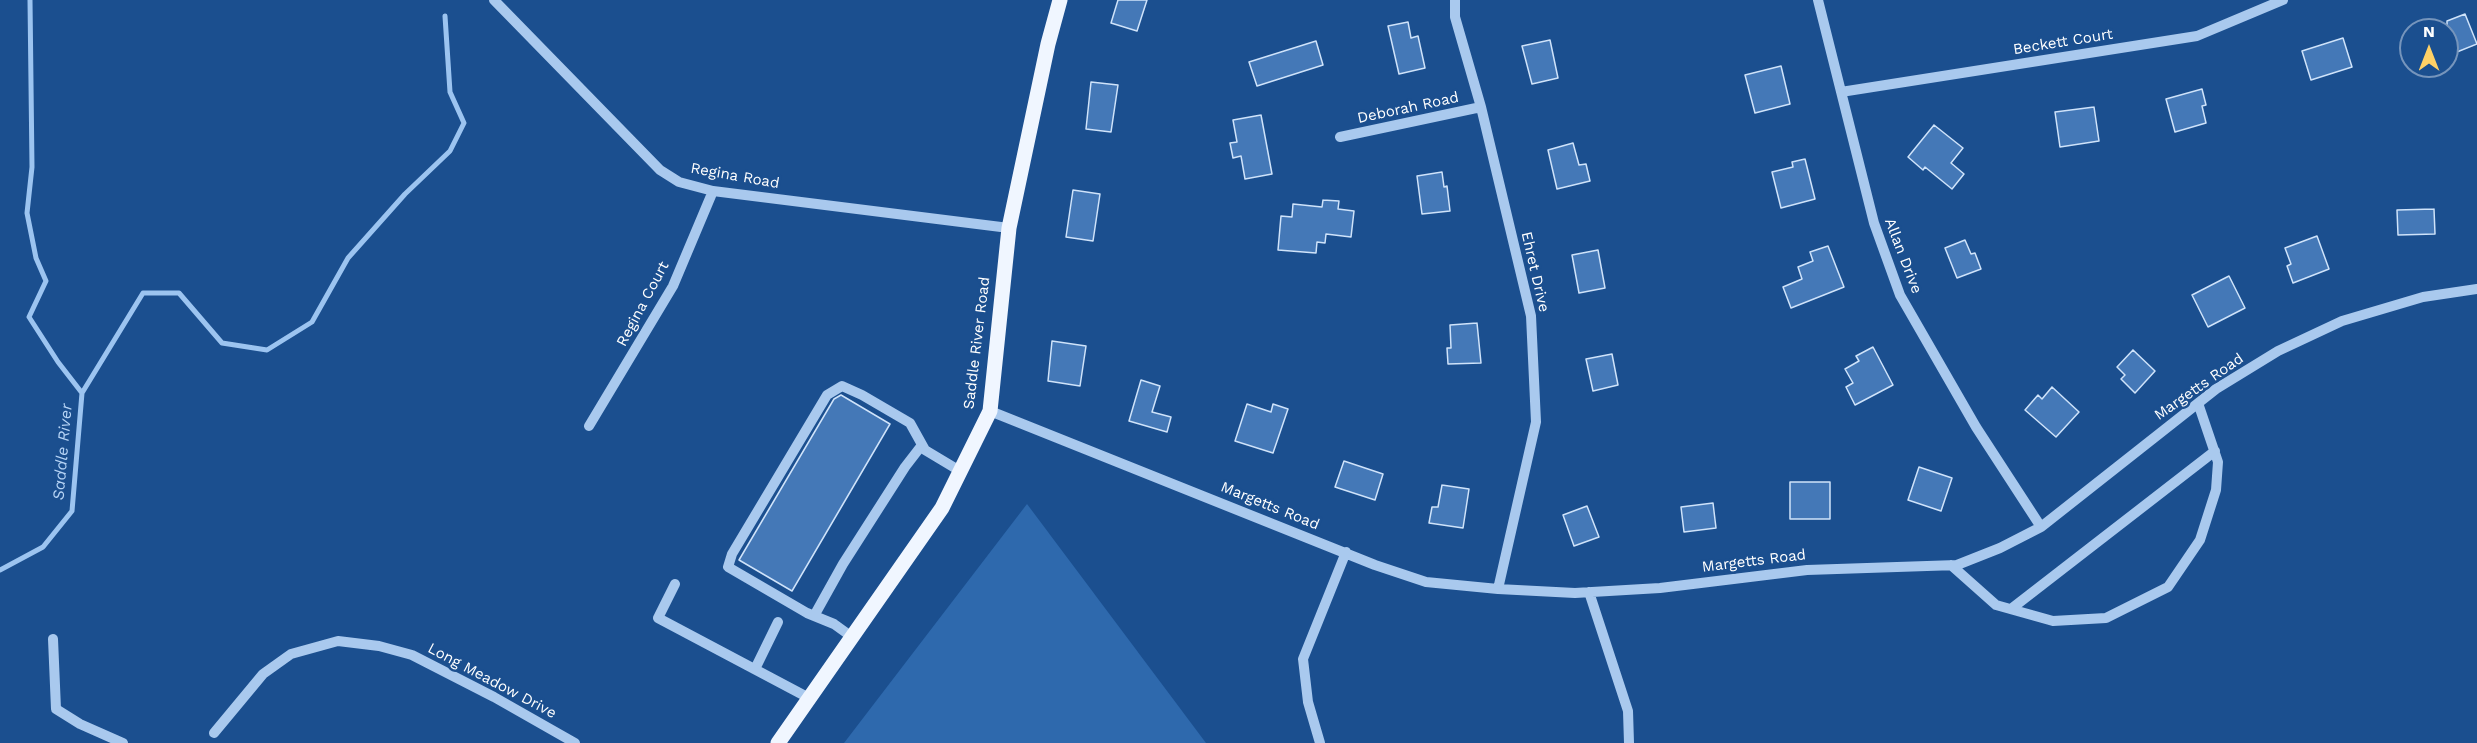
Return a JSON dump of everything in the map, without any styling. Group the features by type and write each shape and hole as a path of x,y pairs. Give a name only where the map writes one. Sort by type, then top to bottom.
{"main road":[{"name":"Saddle River Road","path":"778,743 942,508 990,411 1009,228 1060,0"}],"street":[{"name":"Regina Road","path":"494,0 660,170 679,182 713,191 1009,228"},
{"name":"Ehret Drive","path":"1455,0 1455,17 1481,107 1531,316 1536,422 1498,590"},
{"name":"Allan Drive","path":"1818,0 1874,223 1900,295 1976,427 2041,527"},
{"name":"Beckett Court","path":"1841,92 2197,36 2283,0"},
{"name":"Deborah Road","path":"1340,137 1481,107"},
{"name":"Regina Court","path":"589,426 673,286 713,191"},
{"name":"Margetts Road","path":"990,411 1375,565 1426,582 1498,590 1589,592 1660,588 1807,570 1957,565 2000,548 2041,527 2216,389 2278,351 2342,321 2423,297 2477,289"},
{"path":"852,637 834,624 814,616 728,567 732,554 827,394 842,386 862,395 910,423 925,450 960,471"},
{"path":"1951,565 1996,605 2053,621 2106,618 2168,587 2200,540 2216,489 2218,462 2198,403"},
{"path":"814,616 855,545 905,467 922,445"},
{"path":"2011,609 2215,451"},
{"path":"1320,743 1308,702 1303,660 1346,552"},
{"path":"675,584 658,618 809,698"},
{"path":"1589,592 1628,711 1629,743"},
{"path":"755,669 778,622"},
{"path":"53,639 56,709 80,724 123,743"},
{"name":"Long Meadow Drive","path":"213,733 263,674 291,654 338,641 379,646 412,655 575,743"}],"shaded area":[{"path":"1027,504 1206,743 844,743"}],"building":[{"path":"1118,0 1147,0 1137,31 1111,23"},
{"path":"2465,14 2477,44 2459,51 2459,18 2455,18"},
{"path":"1408,22 1411,38 1418,36 1425,68 1399,74 1388,26"},
{"path":"2343,38 2352,67 2311,80 2302,51"},
{"path":"1550,40 1558,78 1532,84 1522,46"},
{"path":"1316,41 1323,65 1257,86 1249,62"},
{"path":"1781,66 1790,104 1755,113 1745,75"},
{"path":"1091,82 1118,85 1111,132 1086,129"},
{"path":"2202,89 2206,105 2202,106 2206,123 2175,132 2166,99"},
{"path":"2094,107 2099,141 2060,147 2055,112"},
{"path":"1261,115 1272,174 1245,179 1241,156 1233,158 1230,143 1237,142 1233,120"},
{"path":"1934,125 1963,148 1951,163 1964,174 1952,189 1925,167 1923,170 1908,157"},
{"path":"1573,143 1579,165 1586,164 1590,181 1557,189 1548,150"},
{"path":"1805,159 1815,199 1781,208 1772,172 1793,167 1792,162"},
{"path":"1442,172 1444,187 1447,186 1450,211 1422,214 1417,176"},
{"path":"1073,190 1100,194 1093,241 1066,237"},
{"path":"1323,200 1339,201 1338,209 1354,211 1351,237 1326,234 1325,243 1317,242 1316,253 1278,250 1281,216 1292,217 1293,204 1322,207"},
{"path":"2434,209 2435,234 2398,235 2397,210"},
{"path":"2317,236 2329,269 2293,283 2287,266 2291,264 2285,248"},
{"path":"1965,240 1971,254 1975,253 1981,269 1957,278 1945,248"},
{"path":"1828,246 1844,287 1791,308 1783,287 1802,279 1798,267 1813,261 1810,252"},
{"path":"1598,250 1605,288 1579,293 1572,255"},
{"path":"2229,276 2245,308 2208,327 2192,295"},
{"path":"1477,323 1481,363 1448,364 1447,348 1451,348 1450,325"},
{"path":"1052,341 1086,346 1080,386 1048,381"},
{"path":"1873,347 1893,385 1855,405 1846,387 1853,383 1845,369 1859,361 1856,356"},
{"path":"2133,350 2155,371 2135,393 2121,379 2125,375 2117,367"},
{"path":"1612,354 1618,385 1593,391 1586,359"},
{"path":"1141,380 1160,386 1152,412 1171,417 1167,432 1129,421"},
{"path":"2052,387 2079,412 2056,437 2025,410 2038,395 2042,399"},
{"path":"841,395 890,424 792,591 739,560 834,399"},
{"path":"1247,404 1271,412 1273,404 1288,409 1273,453 1235,441"},
{"path":"1344,461 1383,474 1375,500 1335,487"},
{"path":"1919,467 1952,478 1941,511 1908,500"},
{"path":"1790,482 1830,482 1830,519 1790,519"},
{"path":"1442,485 1469,489 1463,528 1429,523 1432,507 1438,507"},
{"path":"1713,503 1716,528 1684,532 1681,507"},
{"path":"1587,506 1599,537 1574,546 1563,515"}],"waterway":[{"name":"Saddle River","path":"0,570 43,547 72,511 82,393 58,362 29,317 46,281 36,258 27,213 32,167 30,0"},
{"path":"82,393 143,293 179,293 222,343 267,350 312,322 348,258 405,194 450,151 464,123 450,92 445,16"}]}
